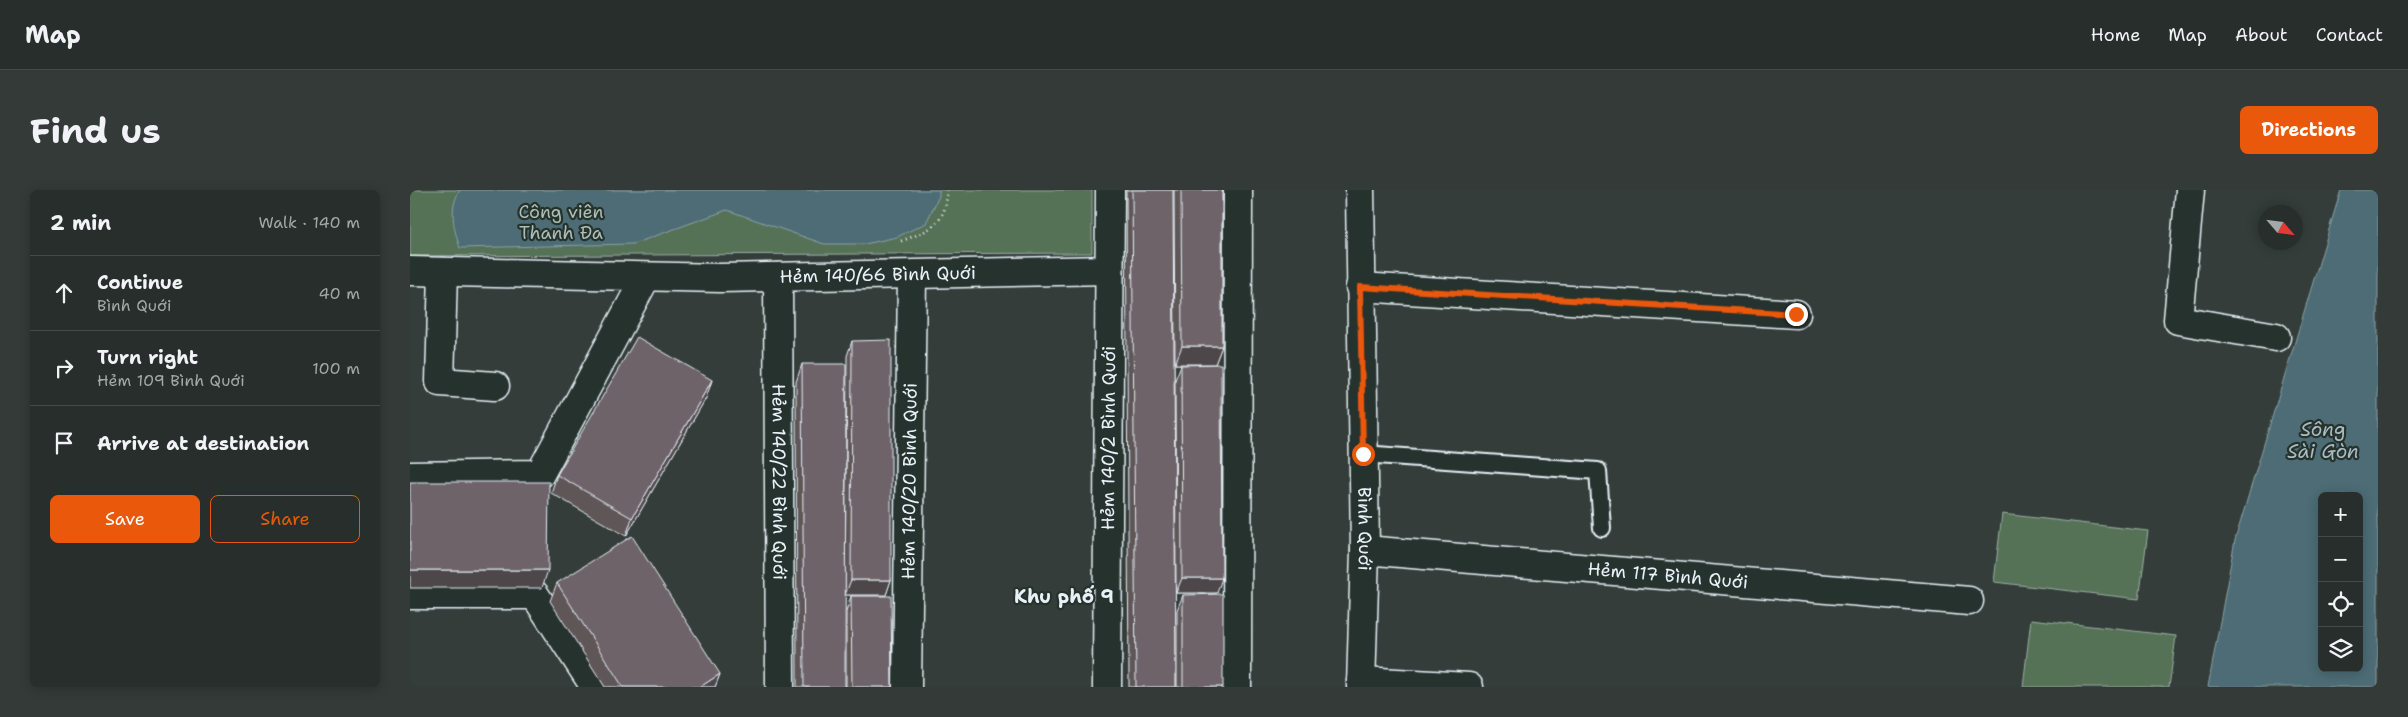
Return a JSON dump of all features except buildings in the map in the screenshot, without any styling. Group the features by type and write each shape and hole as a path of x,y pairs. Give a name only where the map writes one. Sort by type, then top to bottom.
{"street":[{"name":"Hẻm 140/2 Bình Quới","path":"1107,687 1110,190"},
{"path":"1237,687 1238,190"},
{"name":"Bình Quới","path":"1360,190 1365,550 1361,684"},
{"path":"2190,190 2178,320 2276,337"},
{"name":"Hẻm 140/66 Bình Quới","path":"410,271 646,277 778,277 1109,270"},
{"path":"444,272 440,382 495,386"},
{"name":"Hẻm 140/20 Bình Quới","path":"907,687 912,275"},
{"path":"410,476 540,474 646,277"},
{"name":"Hẻm 140/22 Bình Quới","path":"778,277 780,687"},
{"path":"1360,287 1796,314"},
{"name":"Hẻm 117 Bình Quới","path":"1365,550 1969,601"},
{"path":"410,596 535,595 594,687"},
{"path":"1361,684 1470,687"}],"lane":[{"path":"1363,454 1598,470 1602,528"}],"path":[{"path":"901,241 928,232 942,216 947,190"}],"green space":[{"name":"Công viên Thanh Đa","path":"410,190 1092,190 1092,253 410,256"},
{"path":"2002,514 2148,531 2139,599 1994,582"},
{"path":"2031,619 2176,636 2169,687 2023,687"}],"water":[{"path":"460,190 939,190 939,196 926,223 897,237 865,244 824,244 727,210 633,244 460,248 454,226 453,212 456,197"},
{"name":"Sông Sài Gòn","path":"2341,190 2378,190 2378,687 2208,687 2235,540"}],"district":[{"name":"Khu phố 9","path":"1064,596"}],"route":[{"path":"1363,454 1360,287 1796,314"}]}
